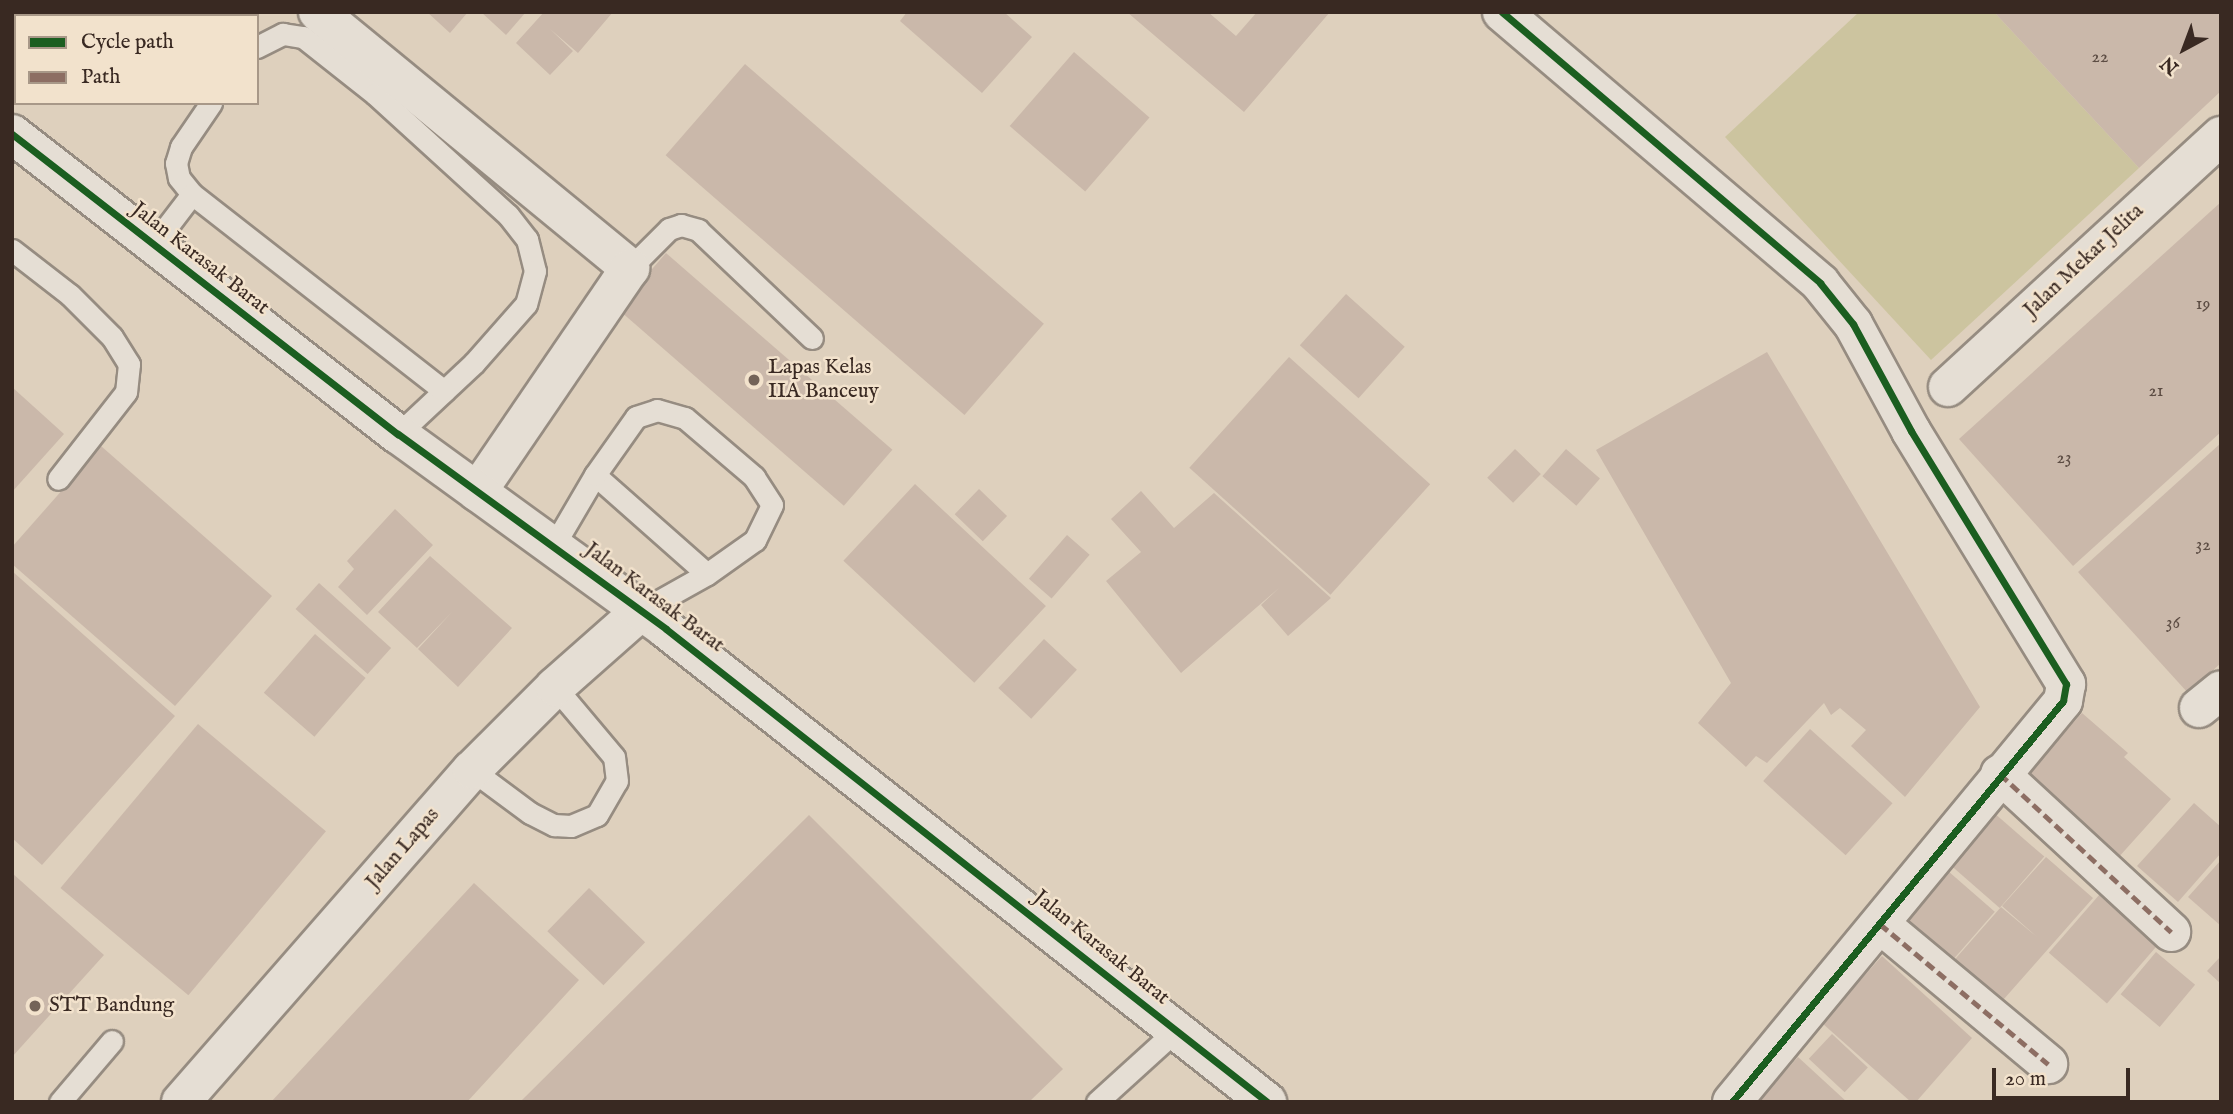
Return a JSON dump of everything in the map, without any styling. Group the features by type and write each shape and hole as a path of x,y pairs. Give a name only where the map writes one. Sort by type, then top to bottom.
{"street":[{"path":"318,12 630,268 477,492"},
{"path":"1502,12 1820,283 1853,324 1911,431 2066,684 2063,701 2000,774 1732,1102"},
{"name":"Jalan Karasak Barat","path":"12,134 398,434 554,545 874,790 1266,1102"},
{"name":"Jalan Mekar Jelita","path":"1948,387 2221,136"},
{"name":"Jalan Lapas","path":"181,1102 472,770 555,687 641,611"},
{"path":"2000,774 2171,932"},
{"path":"1880,924 2048,1064"}],"lane":[{"path":"259,46 283,34 303,37 385,103 508,215 527,239 535,271 526,304 474,363 398,434"},
{"path":"210,105 181,147 176,163 178,178 192,194 444,391"},
{"path":"153,245 192,194"},
{"path":"630,268 669,229 681,226 698,230 812,338"},
{"path":"12,250 70,295 112,337 129,364 126,392 58,479"},
{"path":"554,545 595,475 636,417 657,410 685,418 754,477 772,505 755,540 707,574 641,611"},
{"path":"595,475 707,574"},
{"path":"472,770 530,813 554,825 571,826 597,815 617,781 614,757 555,687"},
{"path":"1097,1102 1176,1030"},
{"path":"60,1102 112,1041"}],"shaded area":[{"path":"1859,12 1994,12 2139,168 1931,360 1725,137"}],"building":[{"path":"427,12 468,12 450,33"},
{"path":"481,12 526,12 506,35"},
{"path":"544,12 613,12 578,53 550,29 573,51 550,75 516,43"},
{"path":"907,12 1004,12 1032,37 982,93 900,21"},
{"path":"1127,12 1208,12 1236,36 1257,12 1330,12 1244,112"},
{"path":"1994,12 2221,12 2221,91 2139,168"},
{"path":"1074,52 1149,118 1085,192 1010,126"},
{"path":"745,64 1044,324 964,415 666,155"},
{"path":"2221,202 2221,432 2073,566 1959,439"},
{"name":"Lapas Kelas IIA Banceuy","path":"666,253 892,450 844,506 617,309"},
{"path":"1346,294 1405,347 1359,398 1300,345"},
{"path":"1767,352 1980,707 1905,797 1851,746 1866,730 1840,708 1831,715 1824,703 1767,763 1756,756 1746,767 1698,723 1731,683 1596,450"},
{"path":"1289,357 1430,484 1330,595 1189,468"},
{"path":"12,387 64,434 12,492"},
{"path":"2221,443 2221,663 2188,693 2078,572"},
{"path":"101,446 272,596 175,706 12,564 12,547"},
{"path":"1515,449 1541,474 1513,503 1487,478"},
{"path":"1566,449 1600,479 1576,506 1542,476"},
{"path":"915,484 1046,606 974,683 843,561"},
{"path":"979,489 1007,516 983,541 955,514"},
{"path":"1141,491 1174,528 1214,493 1331,598 1288,636 1261,605 1279,588 1181,673 1106,581 1141,552 1111,519"},
{"path":"395,509 433,545 367,615 338,587 354,569 347,561"},
{"path":"1067,535 1090,555 1052,598 1029,579"},
{"path":"430,556 512,628 458,687 418,649 452,612 417,648 378,612"},
{"path":"12,571 175,716 42,865 12,838"},
{"path":"319,583 391,648 368,674 296,609"},
{"path":"315,634 366,678 314,737 264,693"},
{"path":"1044,639 1077,670 1031,719 998,688"},
{"path":"2082,713 2128,753 2124,757 2171,799 2117,859 2025,777"},
{"path":"198,724 326,831 188,995 60,888"},
{"path":"1810,729 1892,803 1846,855 1763,781"},
{"path":"2194,803 2221,827 2221,853 2178,902 2137,866"},
{"path":"1993,812 2044,857 2000,908 1948,863"},
{"path":"809,815 1063,1069 1029,1102 520,1102"},
{"path":"2046,857 2093,898 1996,1008 1949,966 2001,907 2037,937 2002,906"},
{"path":"2221,860 2221,926 2188,897"},
{"path":"1948,871 1995,912 1948,965 1901,925"},
{"name":"STT Bandung","path":"12,873 104,955 12,1057"},
{"path":"474,883 579,980 467,1102 271,1102"},
{"path":"589,888 645,942 603,985 547,931"},
{"path":"2100,894 2158,945 2107,1003 2049,953"},
{"path":"2156,952 2195,985 2160,1027 2121,994"},
{"path":"1882,956 1972,1038 1916,1102 1911,1102 1822,1023"},
{"path":"2221,956 2221,984 2207,971"},
{"path":"1832,1034 1868,1067 1845,1092 1809,1059"},
{"path":"1798,1057 1847,1102 1758,1102"}],"marked path":[{"path":"2000,774 2171,932"},
{"path":"1880,924 2048,1064"}],"cycle path":[{"path":"1502,12 1820,283 1853,324 1911,431 2066,684 2063,701 1732,1102"},
{"path":"12,134 398,434 666,629 1267,1102"}],"place":[{"name":"Lapas Kelas IIA Banceuy","path":"754,380"},
{"name":"STT Bandung","path":"35,1006"}]}
